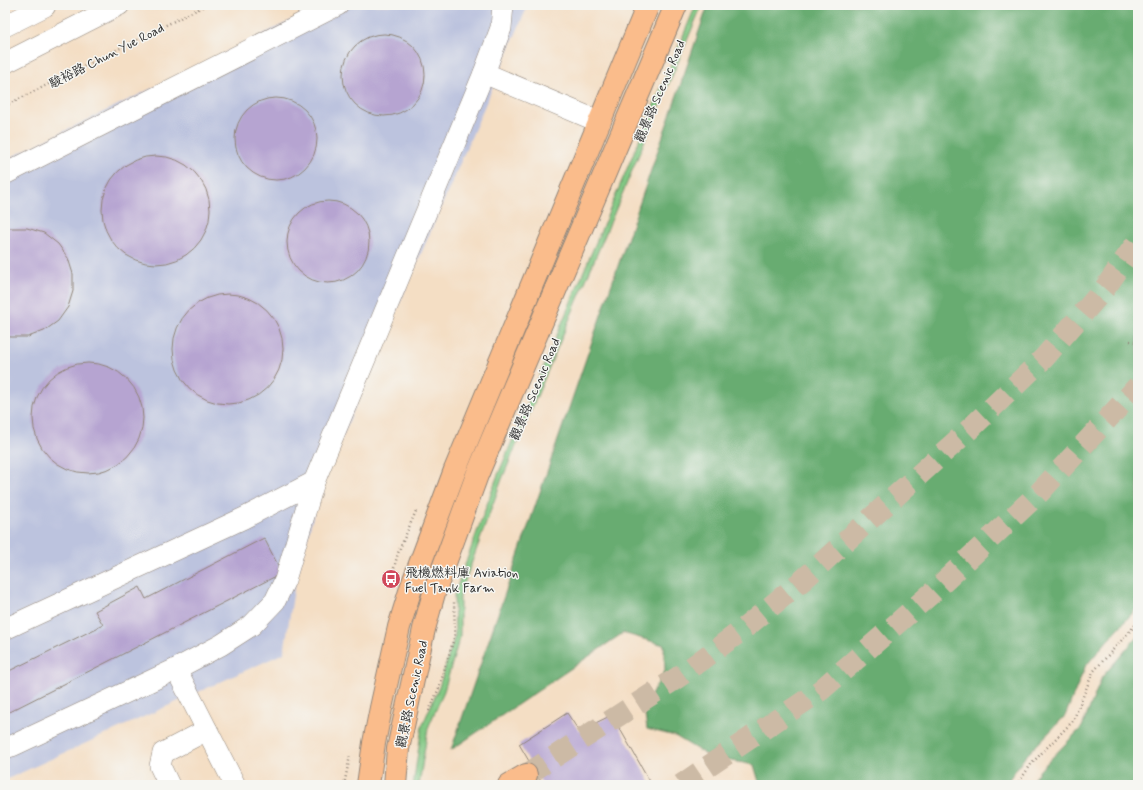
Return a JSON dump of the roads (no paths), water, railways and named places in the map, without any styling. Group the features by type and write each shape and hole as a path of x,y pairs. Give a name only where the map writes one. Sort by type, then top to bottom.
{"main road":[{"name":"觀景路 Scenic Road","path":"368,785 381,708 399,627 411,588 455,470 648,5"},
{"name":"觀景路 Scenic Road","path":"395,785 398,749 424,629 434,593 450,548 477,475 676,5"}],"street":[{"path":"5,63 118,5"},
{"path":"5,174 338,5"},
{"path":"5,748 176,669 221,646 252,625 275,601 285,580 314,482 484,73 501,28 503,5"},
{"path":"5,26 45,6"},
{"path":"484,73 600,122"},
{"path":"5,629 244,518 314,482"},
{"path":"176,669 235,785"},
{"path":"170,785 160,766 163,753 207,730"}],"tunnel":[{"path":"526,775 677,678 741,631 803,580 973,426 1044,358 1105,288 1138,241"},
{"path":"681,785 821,690 933,592 1040,492 1138,386"}],"place":[{"name":"飛機燃料庫 Aviation Fuel Tank Farm","path":"391,579"}]}
